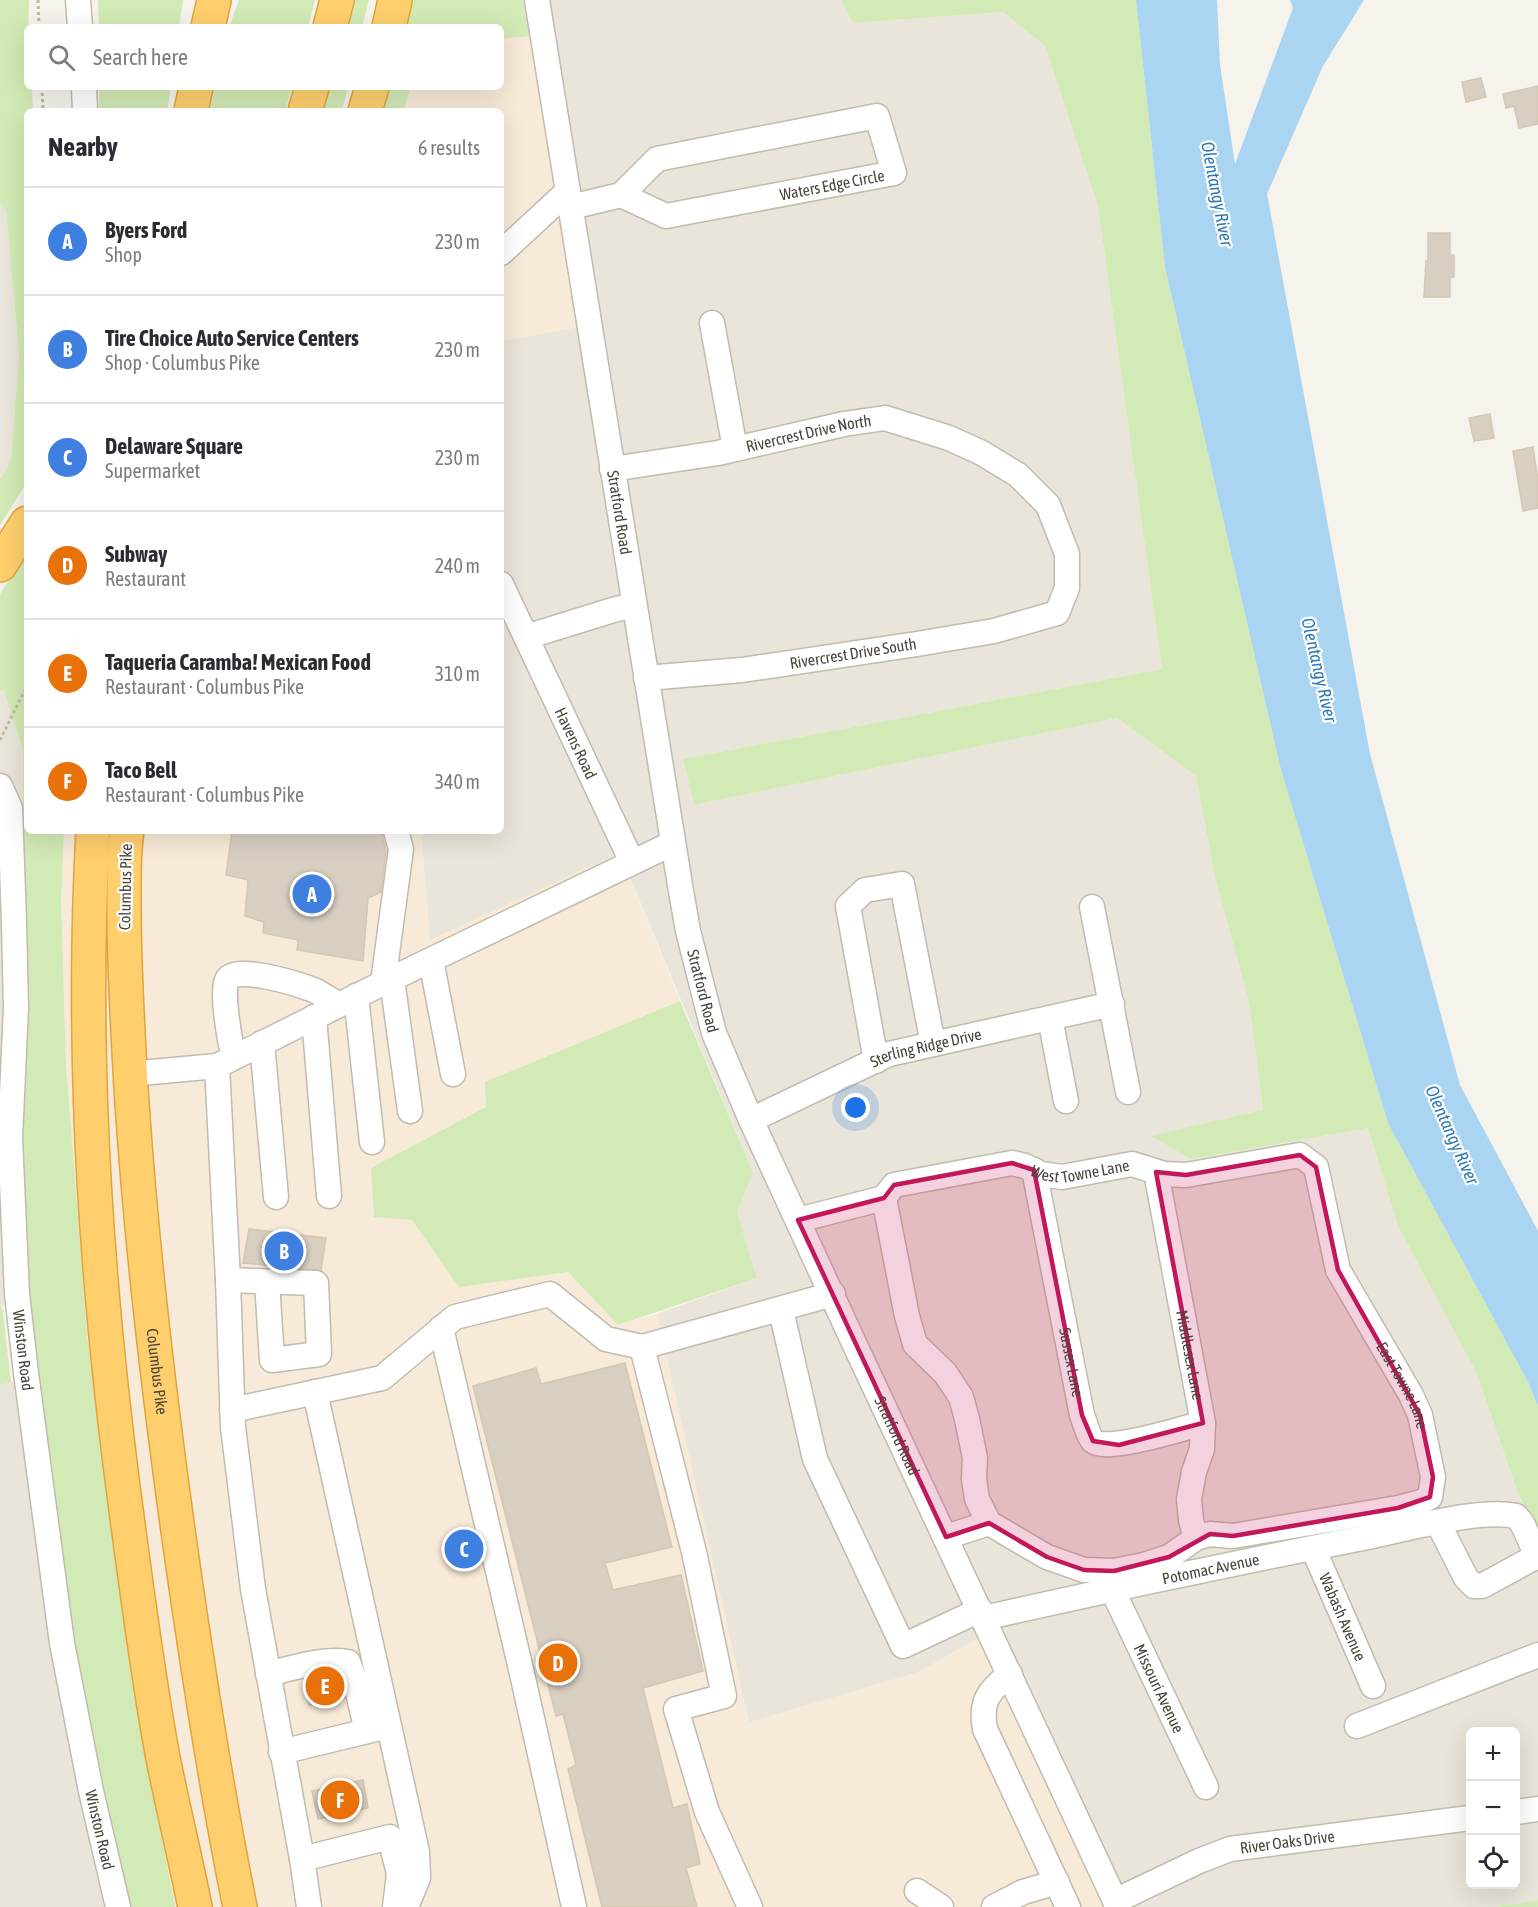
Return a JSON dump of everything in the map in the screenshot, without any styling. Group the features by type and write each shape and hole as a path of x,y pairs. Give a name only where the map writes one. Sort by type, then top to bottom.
{"highway":[{"path":"209,24 214,0"},
{"path":"331,24 338,0"},
{"path":"390,24 395,0"},
{"path":"192,108 195,90"},
{"path":"306,108 311,90"},
{"path":"366,108 371,90"},
{"path":"0,565 24,528"},
{"name":"Columbus Pike","path":"93,834 88,1025 93,1179 115,1431 141,1621 163,1758 195,1907"},
{"name":"Columbus Pike","path":"126,834 124,845 124,926 130,1074 138,1185 162,1417 200,1689 240,1907"}],"street":[{"path":"78,0 80,24"},
{"name":"Stratford Road","path":"537,0 688,931 714,1033 798,1220 1117,1904"},
{"path":"84,90 85,108"},
{"name":"Waters Edge Circle","path":"877,116 894,173 666,216 621,195 657,159 877,116"},
{"path":"504,251 570,199 621,195"},
{"path":"712,323 735,449"},
{"name":"Rivercrest Drive North","path":"612,469 735,449 844,424 877,409 885,418 949,438 982,453 1018,475 1048,505 1067,554 1067,588 1058,613"},
{"name":"Havens Road","path":"504,590 632,862"},
{"path":"526,637 634,605"},
{"name":"Rivercrest Drive South","path":"646,678 742,670 917,644 994,631 1058,613"},
{"name":"Winston Road","path":"0,786 9,808 14,923 16,1008 5,1138 17,1294 62,1643 91,1791 118,1907"},
{"path":"397,834 401,849 387,981 410,1111"},
{"path":"130,1074 226,1062 387,981 673,843"},
{"path":"876,1061 848,906 865,890 902,884 933,1044"},
{"path":"1092,907 1128,1092"},
{"path":"431,960 453,1074"},
{"path":"309,1907 253,1589 232,1410 226,1062 229,1035 226,985 227,979 232,975 255,974 313,989 347,1001"},
{"path":"347,1001 372,1142"},
{"name":"Sterling Ridge Drive","path":"752,1120 889,1054 1112,1004"},
{"path":"314,1017 329,1196"},
{"path":"1050,1018 1066,1101"},
{"path":"262,1043 276,1197"},
{"name":"West Towne Lane","path":"798,1220 884,1198 894,1185 1012,1163 1041,1174 1062,1177 1132,1164 1164,1174 1186,1175 1300,1155 1316,1167"},
{"name":"East Towne Lane","path":"1196,1538 1209,1534 1233,1536 1311,1523 1421,1502 1430,1497 1433,1477 1420,1415 1411,1395 1338,1270 1316,1167"},
{"name":"Sussex Lane","path":"1034,1170 1082,1415 1093,1441 1100,1445 1119,1445 1203,1423"},
{"name":"Middlesex Lane","path":"1156,1172 1203,1423 1202,1449 1194,1472 1190,1499 1191,1520 1196,1538"},
{"path":"884,1198 907,1316 915,1344 945,1373 961,1397 968,1419 975,1458 974,1479 977,1499 989,1523 1047,1557 1084,1570 1114,1571 1144,1565 1169,1557 1196,1538"},
{"path":"228,1280 267,1282"},
{"path":"232,1410 382,1378 456,1317 550,1294 606,1339 642,1347 833,1294"},
{"name":"Potomac Avenue","path":"781,1310 815,1459 903,1646 982,1614 1438,1523"},
{"path":"441,1328 525,1684 574,1907"},
{"path":"642,1347 694,1552 724,1696 676,1709 707,1812 750,1907"},
{"path":"315,1392 378,1728 417,1852 418,1878 406,1907"},
{"path":"1495,1514 1516,1516 1522,1523 1538,1557 1482,1586 1474,1586 1466,1578 1438,1523 1495,1514"},
{"path":"946,1537 989,1523"},
{"name":"Wabash Avenue","path":"1313,1548 1373,1686"},
{"name":"Missouri Avenue","path":"1112,1589 1206,1786"},
{"path":"1357,1726 1538,1656"},
{"path":"267,1674 303,1665 338,1660 348,1662 378,1728"},
{"path":"1010,1674 996,1685 987,1698 982,1712 985,1729 1068,1907"},
{"path":"281,1752 378,1728"},
{"path":"1520,1811 1538,1809"},
{"name":"River Oaks Drive","path":"1117,1904 1199,1861 1230,1849 1466,1819"},
{"path":"302,1859 390,1837 399,1874 395,1907"},
{"path":"993,1907 1023,1892 1057,1882"},
{"path":"917,1891 941,1907"}],"path":[{"path":"38,0 39,24"},
{"path":"42,90 43,108"},
{"path":"0,740 24,692"}],"highlighted area":[{"path":"1300,1155 1316,1167 1338,1270 1420,1415 1433,1477 1430,1497 1398,1508 1233,1536 1210,1534 1169,1557 1114,1571 1084,1570 1047,1557 989,1523 946,1537 798,1220 884,1198 894,1185 1012,1163 1034,1170 1082,1415 1093,1441 1119,1445 1203,1423 1156,1172 1186,1175"}],"shaded area":[{"path":"522,0 841,0 853,23 1003,12 1045,46 1098,206 1162,669 683,759 694,805 1117,718 1196,776 1215,877 1249,1002 1263,1111 1152,1136 1191,1159 1368,1128 1398,1226 1478,1376 1516,1488 1538,1538 1538,1900 1497,1907 1107,1907 982,1636 919,1672 749,1723 657,1314 757,1278 737,1212 753,1173 620,853 430,940 421,834 504,834 504,340 578,327"},
{"path":"529,36 578,327 504,340 504,108 404,108 410,90 504,90 504,39"},
{"path":"0,203 6,211 19,355 11,458 7,469 0,477"},
{"path":"4,688 23,750 21,1181 30,1294 0,1307 0,692"},
{"path":"64,834 421,834 430,940 620,853 680,1001 486,1082 487,1107 371,1168 460,1287 568,1272 618,1325 657,1314 749,1722 919,1672 982,1636 1107,1907 175,1907 143,1738 87,1335 66,1064 61,901"},
{"path":"37,1374 129,1907 0,1907 0,1385"}],"green space":[{"path":"0,0 29,0 28,24 24,24 24,90 32,90 33,108 24,108 24,487 0,525 0,478 11,458 19,355 6,211 0,203"},
{"path":"98,0 183,0 179,24 99,24"},
{"path":"239,0 315,0 309,24 230,24"},
{"path":"348,0 369,0 363,24 343,24"},
{"path":"403,0 522,0 529,36 504,39 504,24 397,24"},
{"path":"841,0 1136,0 1165,267 1281,770 1388,1123 1529,1384 1538,1406 1538,1538 1516,1488 1478,1376 1398,1226 1368,1128 1191,1159 1151,1136 1263,1110 1249,1002 1215,877 1196,776 1117,718 694,805 683,759 1162,669 1098,206 1045,46 1003,12 853,23"},
{"path":"99,90 170,90 168,108 99,108"},
{"path":"214,90 291,90 286,108 211,108"},
{"path":"326,90 347,90 343,108 320,108"},
{"path":"382,90 410,90 404,108 378,108"},
{"path":"24,556 24,834 64,834 61,901 66,1064 87,1335 143,1738 175,1907 129,1907 93,1750 61,1558 37,1374 21,1181 23,750 4,689 0,692 0,594"},
{"path":"680,1001 753,1173 737,1212 757,1278 618,1325 568,1272 459,1287 412,1220 374,1217 371,1168 486,1107 485,1082"},
{"path":"2,1306 11,1382 0,1385 0,1307"},
{"path":"1538,1900 1538,1907 1497,1907"}],"water":[{"name":"Olentangy River","path":"1136,0 1217,0 1220,65 1235,164 1293,8 1290,0 1364,0 1323,66 1267,194 1370,754 1460,1085 1538,1231 1538,1406 1529,1384 1388,1123 1281,770 1165,267"}],"building":[{"path":"1481,78 1486,97 1466,102 1462,82"},
{"path":"1538,86 1538,124 1519,128 1514,106 1506,108 1503,94"},
{"path":"1428,233 1450,233 1450,255 1454,255 1454,277 1450,277 1450,297 1424,297"},
{"path":"1490,414 1494,438 1474,441 1469,418"},
{"path":"1533,447 1538,481 1538,508 1523,511 1513,451"},
{"path":"232,834 382,834 386,850 381,892 368,898 363,961 297,950 298,940 263,933 264,922 245,916 248,880 226,875"},
{"path":"249,1229 326,1238 321,1270 243,1263"},
{"path":"625,1363 672,1547 605,1563 613,1590 681,1575 703,1671 643,1688 673,1808 687,1804 700,1864 686,1868 697,1907 602,1907 568,1769 576,1765 563,1714 556,1716 473,1386 536,1368 541,1384"},
{"path":"338,1675 345,1698 309,1705 304,1680"},
{"path":"363,1780 368,1808 318,1819 312,1791"}],"place":[{"name":"Byers Ford","path":"312,894"},
{"name":"Tire Choice Auto Service Centers","path":"284,1251"},
{"name":"Delaware Square","path":"464,1549"},
{"name":"Subway","path":"558,1663"},
{"name":"Taqueria Caramba! Mexican Food","path":"325,1686"},
{"name":"Taco Bell","path":"340,1800"}]}
